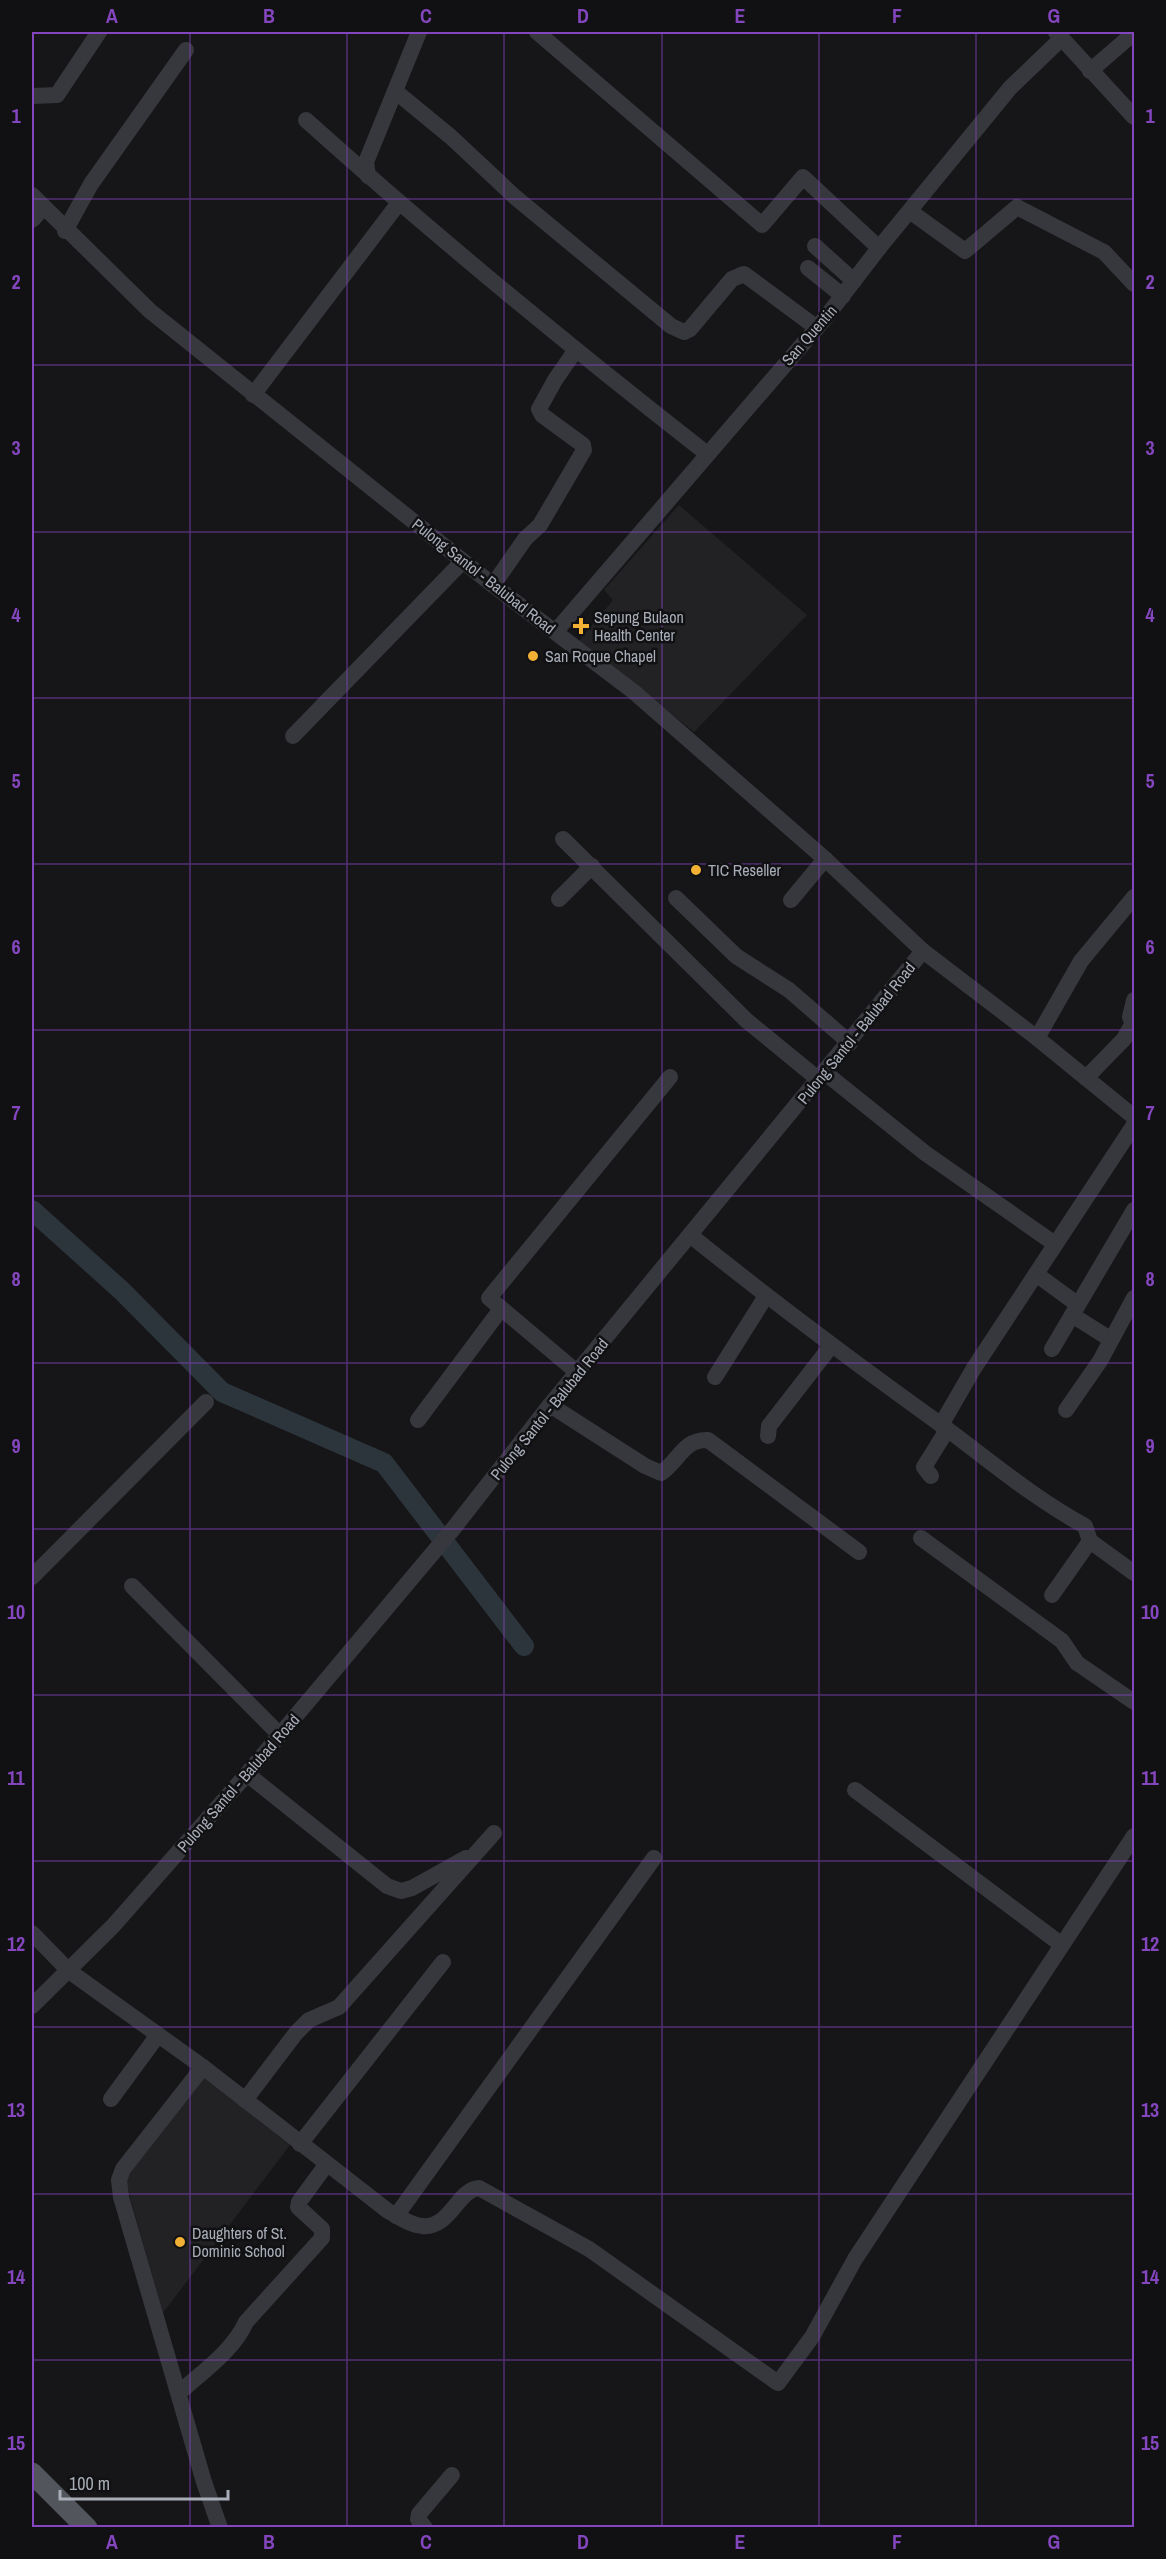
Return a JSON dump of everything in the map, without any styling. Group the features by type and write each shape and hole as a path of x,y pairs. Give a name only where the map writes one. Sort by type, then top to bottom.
{"main road":[{"path":"32,2473 87,2528"}],"street":[{"path":"32,96 57,95 99,32"},
{"path":"368,176 366,162 419,32"},
{"path":"537,32 762,225 803,177 879,248"},
{"path":"1090,71 1134,33"},
{"path":"1059,35 1134,117"},
{"name":"San Quentin","path":"556,631 706,453 817,328 879,248 911,212 1010,88 1059,35"},
{"path":"65,231 91,184 186,50"},
{"path":"395,91 451,137 515,197 671,326 684,332 690,329 732,279 744,274 817,328"},
{"path":"306,120 398,204 575,351 706,453"},
{"name":"Pulong Santol - Balubad Road","path":"32,195 37,214 65,231 150,311 493,585 634,692 825,859 923,951 550,1405 453,1529 280,1735 112,1926 32,2006"},
{"path":"253,395 398,204"},
{"path":"911,212 965,251 1017,207 1104,252 1134,284"},
{"path":"815,246 854,281"},
{"path":"808,268 843,296"},
{"path":"493,585 525,539 540,525 584,450 584,447 542,414 539,409 575,351"},
{"path":"292,736 463,561"},
{"path":"563,840 746,1020 925,1153 1055,1244"},
{"path":"791,900 825,859"},
{"path":"559,899 591,866"},
{"path":"1037,1038 1081,961 1134,897"},
{"path":"676,898 736,956 789,990 849,1043"},
{"path":"923,951 1037,1038 1134,1117"},
{"path":"1086,1078 1124,1040 1133,1023 1130,1017 1134,1000"},
{"path":"578,1373 489,1298 670,1077"},
{"path":"931,1476 924,1467 974,1368 1134,1125"},
{"path":"1052,1349 1134,1210"},
{"path":"690,1234 831,1346 1031,1492 1085,1526 1090,1541 1134,1573"},
{"path":"1036,1275 1110,1339"},
{"path":"715,1377 766,1296"},
{"path":"1066,1410 1100,1361 1134,1298"},
{"path":"418,1420 501,1309"},
{"path":"768,1436 769,1426 831,1346"},
{"path":"32,1577 206,1402"},
{"path":"550,1405 645,1466 660,1473 672,1466 687,1444 697,1440 708,1440 860,1552"},
{"path":"921,1538 1062,1641 1077,1663 1134,1702"},
{"path":"1052,1595 1090,1541"},
{"path":"132,1586 280,1735"},
{"path":"247,1774 387,1886 401,1891 412,1888 477,1852"},
{"path":"855,1790 1062,1945"},
{"path":"245,2100 296,2033 309,2020 339,2007 494,1833"},
{"path":"32,1933 69,1971 203,2067 326,2165 396,2216 412,2224 430,2225 448,2216 468,2192 479,2188 589,2249 778,2383 812,2337 855,2259 1134,1836"},
{"path":"396,2216 654,1858"},
{"path":"300,2144 443,1962"},
{"path":"111,2099 158,2035"},
{"path":"203,2067 123,2169 119,2180 121,2197 204,2482 220,2528"},
{"path":"179,2392 231,2344 241,2333 246,2322 322,2238 322,2229 298,2207 299,2202 326,2165"},
{"path":"425,2528 418,2519 419,2514 452,2475"}],"shaded area":[{"path":"679,505 807,615 694,732 579,641 613,600 604,590"},
{"name":"Daughters of St. Dominic School","path":"201,2075 290,2145 163,2313 123,2172"}],"waterway":[{"path":"32,1210 122,1291 222,1392 384,1463 524,1646"}],"place":[{"name":"Sepung Bulaon Health Center","path":"581,626"},
{"name":"San Roque Chapel","path":"533,656"},
{"name":"TIC Reseller","path":"696,870"},
{"name":"Daughters of St. Dominic School","path":"180,2242"}]}
